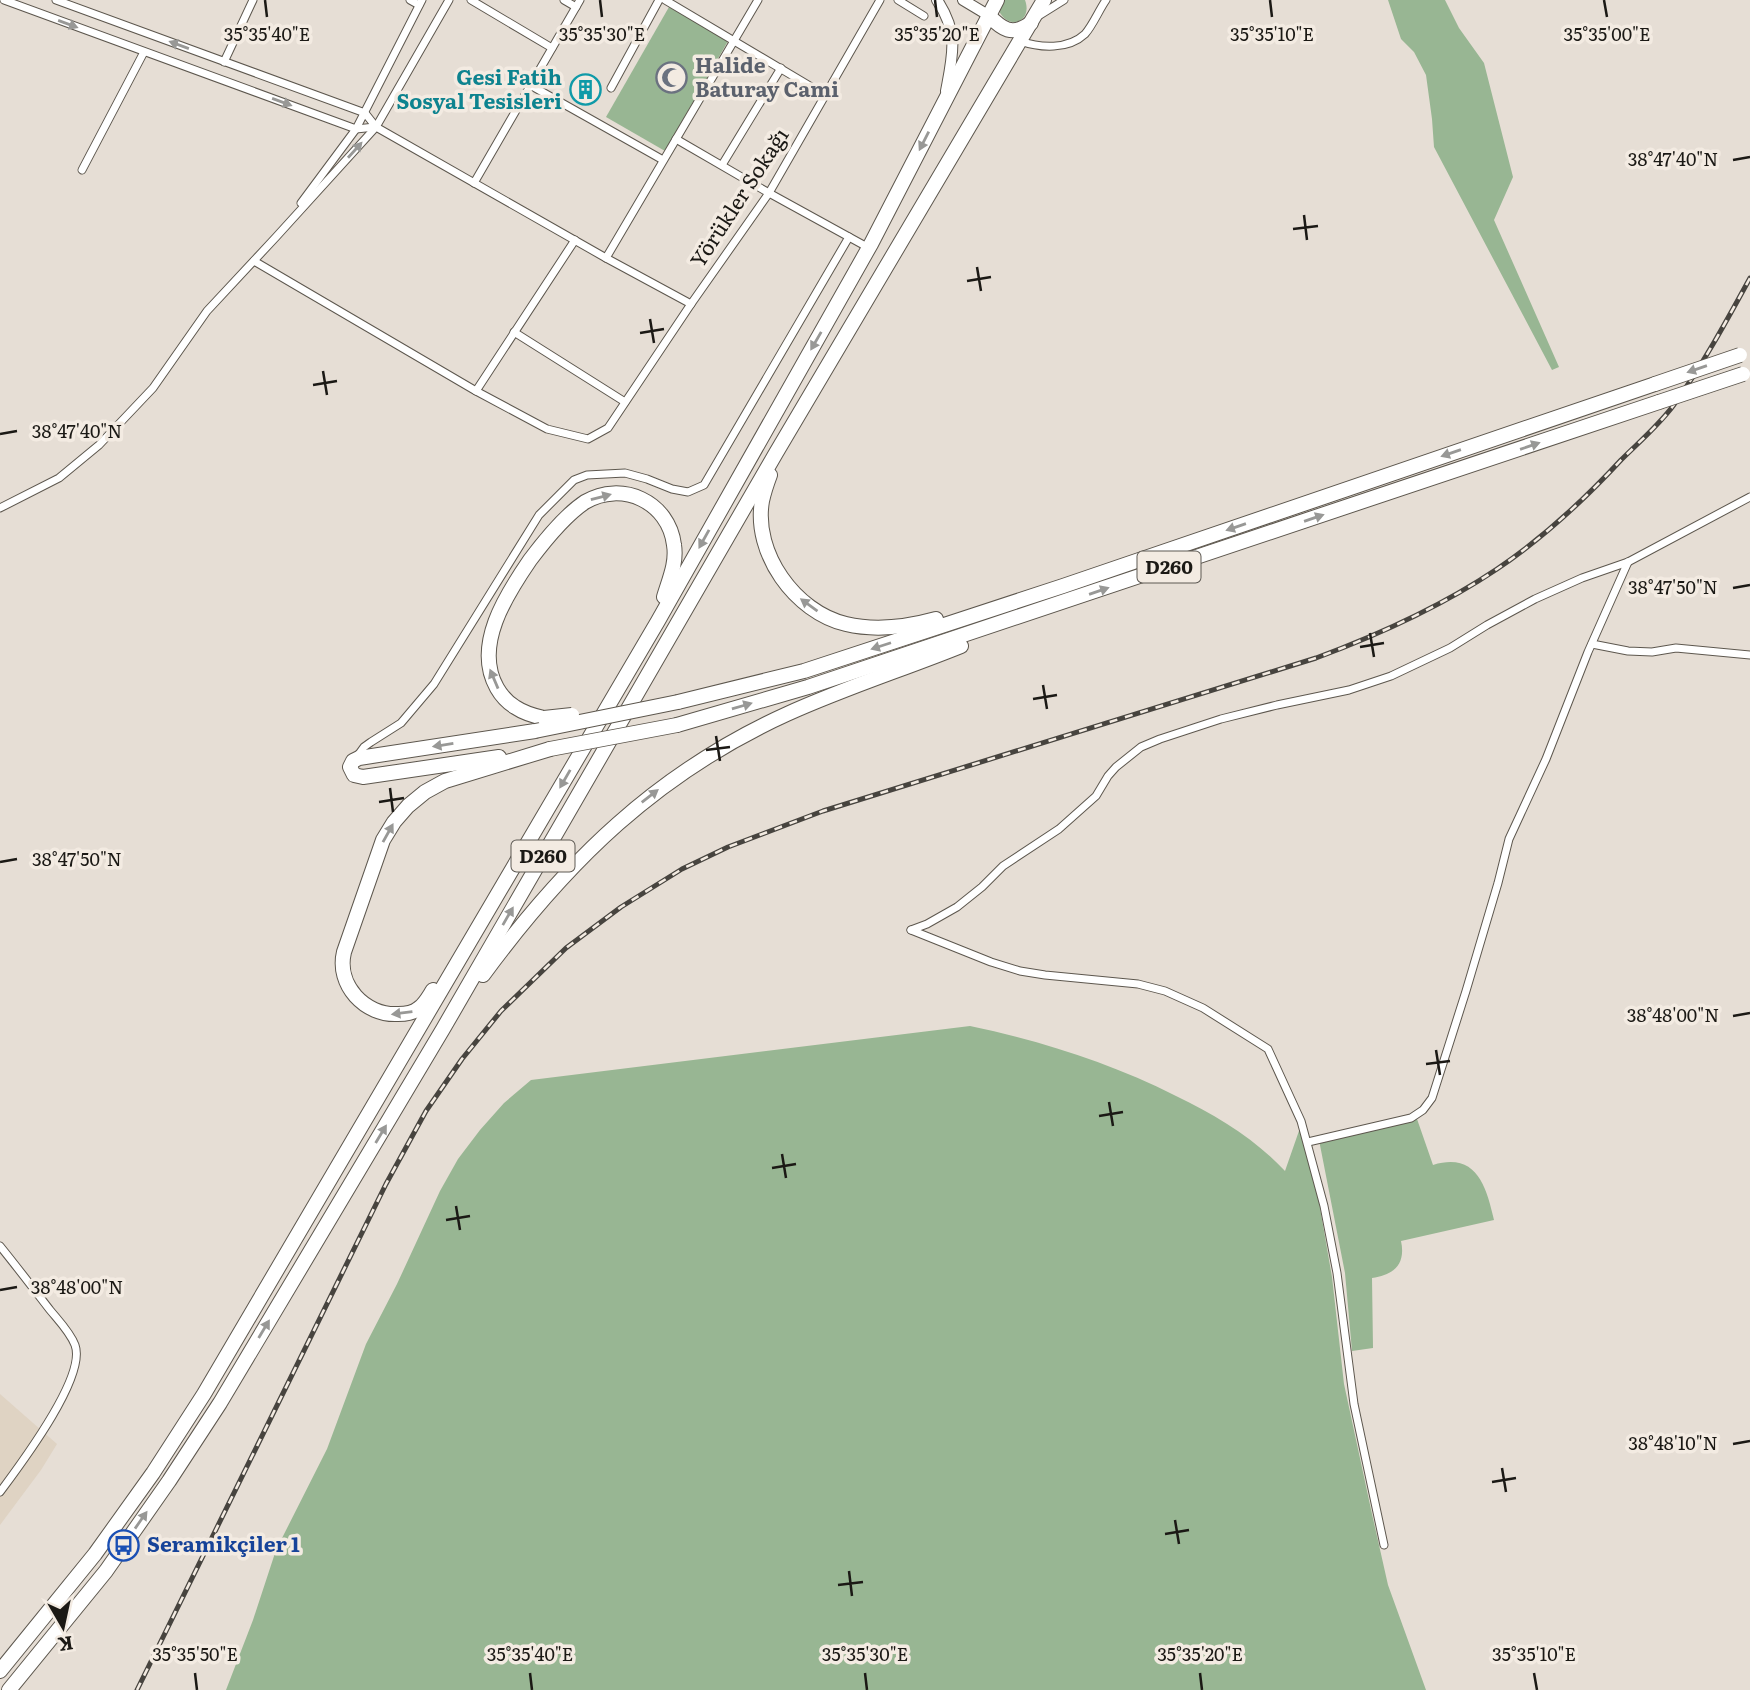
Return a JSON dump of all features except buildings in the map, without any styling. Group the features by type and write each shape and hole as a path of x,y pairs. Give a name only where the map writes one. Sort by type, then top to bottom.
{"highway":[{"name":"D260","path":"0,1671 95,1554 153,1474 204,1394 658,621 869,248 997,0"},
{"name":"D260","path":"9,1690 106,1571 220,1403 443,1029 776,453 1044,0"},
{"path":"988,15 1000,26 1010,30 1021,29 1034,14"},
{"name":"D260","path":"678,702 804,671 1063,586 1745,353"},
{"name":"D260","path":"550,749 677,725 808,687 1746,373"},
{"path":"776,453 762,502 763,532 768,550 778,573 788,587 828,618 863,627 909,625 1063,586"},
{"path":"658,621 674,561 675,546 668,524 653,505 637,497 607,494 588,501 562,522 524,569 494,626 489,643 489,668 503,696 515,708 544,718 678,702"},
{"path":"443,1029 501,951 564,876 621,820 691,766 736,739 788,713 922,662 1071,600"},
{"path":"550,749 363,777 354,775 350,770 355,759 535,731 678,702"},
{"path":"466,950 419,1009 403,1014 381,1013 364,1004 351,991 342,971 344,952 383,841 408,806 445,781 550,749"}],"street":[{"path":"4,0 356,130 376,127"},
{"path":"57,0 365,113 376,127 691,304"},
{"path":"224,62 253,0"},
{"path":"276,237 356,130 421,3 410,0"},
{"path":"0,508 58,478 99,445 153,388 207,311 376,127 449,0"},
{"path":"471,0 552,48"},
{"path":"474,183 578,3 564,0"},
{"path":"611,88 659,0"},
{"path":"665,0 825,95"},
{"path":"606,258 758,0"},
{"name":"Yörükler Sokağı","path":"254,261 547,429 588,439 608,428 769,193 880,0"},
{"path":"898,0 924,16"},
{"path":"937,0 947,16 953,39 952,61 943,104"},
{"path":"963,0 988,15"},
{"path":"1034,14 1064,0"},
{"path":"1020,41 1049,46 1077,39 1085,33 1106,0"},
{"path":"82,170 144,52"},
{"path":"722,165 781,68"},
{"path":"530,85 663,160"},
{"path":"676,139 869,248"},
{"path":"355,759 364,747 401,723 433,684 539,515 574,480 587,475 625,473 688,492 704,485 849,237"},
{"path":"477,391 575,240"},
{"path":"513,332 625,402"},
{"path":"1384,1545 1354,1404 1331,1240 1318,1178 1301,1121 1268,1049 1191,1002 1165,991 1138,984 1020,971 911,930 957,906 1003,866 1059,830 1096,796 1116,767 1141,747 1160,738 1221,719 1349,690 1391,676 1431,658 1535,599 1582,578 1628,562 1750,497"},
{"path":"1308,1142 1411,1118 1423,1110 1432,1097 1509,839 1546,759 1628,562"},
{"path":"1592,644 1628,651 1652,652 1676,648 1750,655"},
{"path":"0,1246 65,1329 76,1348 74,1372 54,1412 0,1492"}],"shaded area":[{"path":"0,1394 57,1444 0,1525"}],"green space":[{"path":"1001,0 1025,0 1026,14 1019,21 1008,21 999,11"},
{"path":"1388,0 1445,0 1459,28 1484,63 1513,177 1494,220 1559,367 1552,370 1434,147 1426,75 1414,52 1401,39"},
{"path":"669,7 728,41 665,151 606,117"},
{"path":"970,1026 1075,1054 1151,1084 1234,1129 1261,1148 1285,1171 1300,1128 1319,1202 1332,1277 1344,1384 1372,1514 1388,1585 1426,1690 226,1690 276,1550 327,1449 366,1344 458,1159 504,1103 531,1080"},
{"path":"1417,1119 1433,1165 1460,1163 1477,1174 1483,1184 1494,1220 1401,1241 1402,1256 1397,1267 1387,1274 1372,1278 1373,1348 1352,1351 1345,1273 1319,1140"}],"railway":[{"path":"137,1690 386,1184 426,1111 462,1059 501,1011 566,948 621,907 682,869 728,847 823,811 1316,658 1363,640 1454,595 1497,569 1547,531 1661,420 1704,360 1750,278"}],"place":[{"name":"Halide Baturay Cami","path":"672,78"},
{"name":"Gesi Fatih Sosyal Tesisleri","path":"585,90"},
{"name":"Seramikçiler 1","path":"124,1545"}]}
